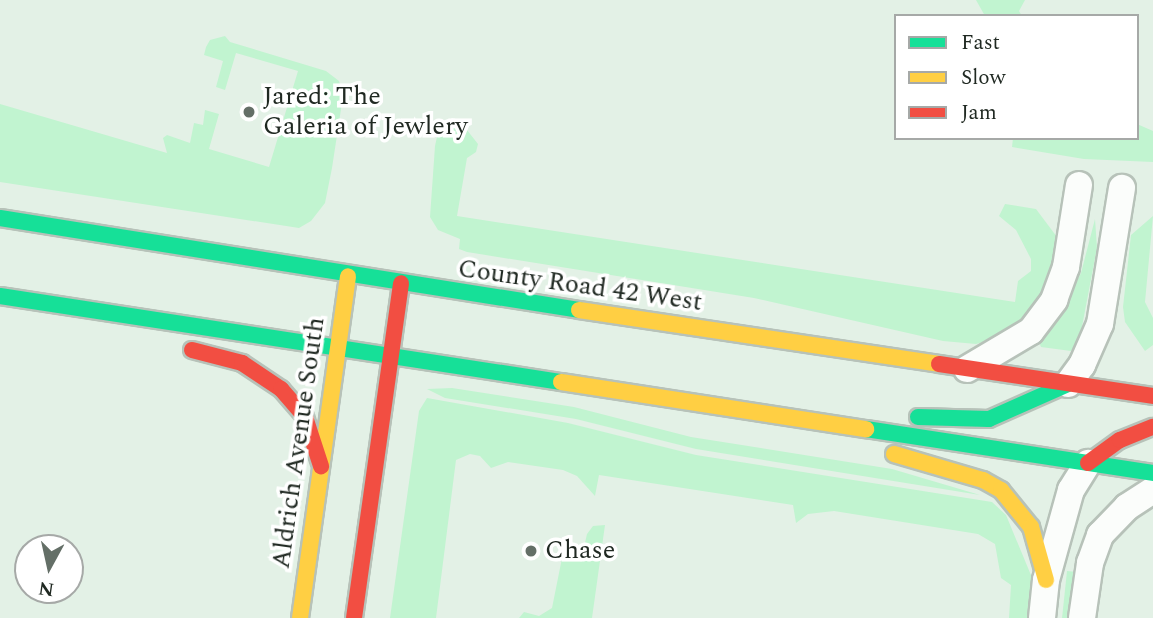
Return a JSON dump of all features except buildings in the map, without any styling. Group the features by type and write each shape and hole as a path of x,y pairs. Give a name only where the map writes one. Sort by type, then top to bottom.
{"main road":[{"name":"County Road 42 West","path":"0,218 348,276 1153,396"},
{"name":"Aldrich Avenue South","path":"300,618 348,276"},
{"path":"354,618 401,284"},
{"path":"0,298 1153,473"},
{"path":"0,298 134,335"},
{"path":"175,345 242,363 271,380 305,417 321,466"},
{"path":"751,412 989,418 1068,384"},
{"path":"751,412 983,480 1001,490 1031,527 1046,580"},
{"path":"1088,463 1120,440 1153,427"}],"street":[{"path":"967,369 1031,331 1054,300 1066,267 1079,185"},
{"path":"1068,384 1082,365 1100,324 1122,188"},
{"path":"1042,618 1046,580 1071,490 1088,463"},
{"path":"1082,618 1090,563 1100,535 1118,514 1153,490"}],"green space":[{"path":"976,0 1025,0 1019,11 1021,14 984,14"},
{"path":"225,36 230,42 326,71 339,81 343,96 325,203 311,221 299,228 0,182 0,104 167,153 163,138 167,135 190,143 194,123 203,125 205,110 219,114 209,149 269,167 298,71 236,53 225,90 216,87 223,61 204,55 210,40"},
{"path":"447,120 463,125 478,144 476,152 467,158 457,216 1015,302 1018,281 1031,271 1031,259 1016,230 999,216 1005,204 1036,209 1057,237 1046,294 1018,327 994,339 976,344 943,341 754,298 467,252 459,249 460,239 438,230 430,217 435,146 438,132"},
{"path":"1139,125 1153,131 1153,162 1084,159 1012,147 1013,140 1139,140"},
{"path":"1153,216 1145,302 1153,318 1153,345 1145,351 1125,322 1123,307 1131,235"},
{"path":"1095,219 1097,248 1080,337 1071,351 1041,347 1038,340 1054,323 1081,273"},
{"path":"452,388 574,407 691,437 892,469 980,495 696,449 576,419 445,398 427,389"},
{"path":"427,398 568,423 696,455 992,502 1006,515 1033,580 1030,618 1009,618 1011,585 1001,578 995,544 978,534 834,511 808,514 796,523 793,505 599,475 595,496 577,476 563,470 508,462 491,468 480,456 470,454 456,460 436,618 390,618 419,411"},
{"path":"605,525 592,618 519,618 524,612 539,616 552,608 562,558 581,560 587,534 593,526"},
{"path":"1067,571 1077,572 1072,618 1062,618"}],"traffic: fast":[{"path":"0,218 579,310"},
{"path":"0,296 561,382"},
{"path":"918,417 989,419 1068,384"},
{"path":"866,429 1153,473"}],"traffic: slow":[{"path":"300,618 348,276"},
{"path":"579,310 939,364"},
{"path":"561,382 866,429"},
{"path":"894,454 983,480 1001,490 1031,527 1046,580"}],"traffic: jam":[{"path":"354,618 401,283"},
{"path":"192,350 242,363 281,389 305,417 321,466"},
{"path":"939,364 1153,396"},
{"path":"1088,463 1120,440 1153,427"}],"place":[{"name":"Jared: The Galeria of Jewlery","path":"249,112"},
{"name":"Chase","path":"531,551"}]}
